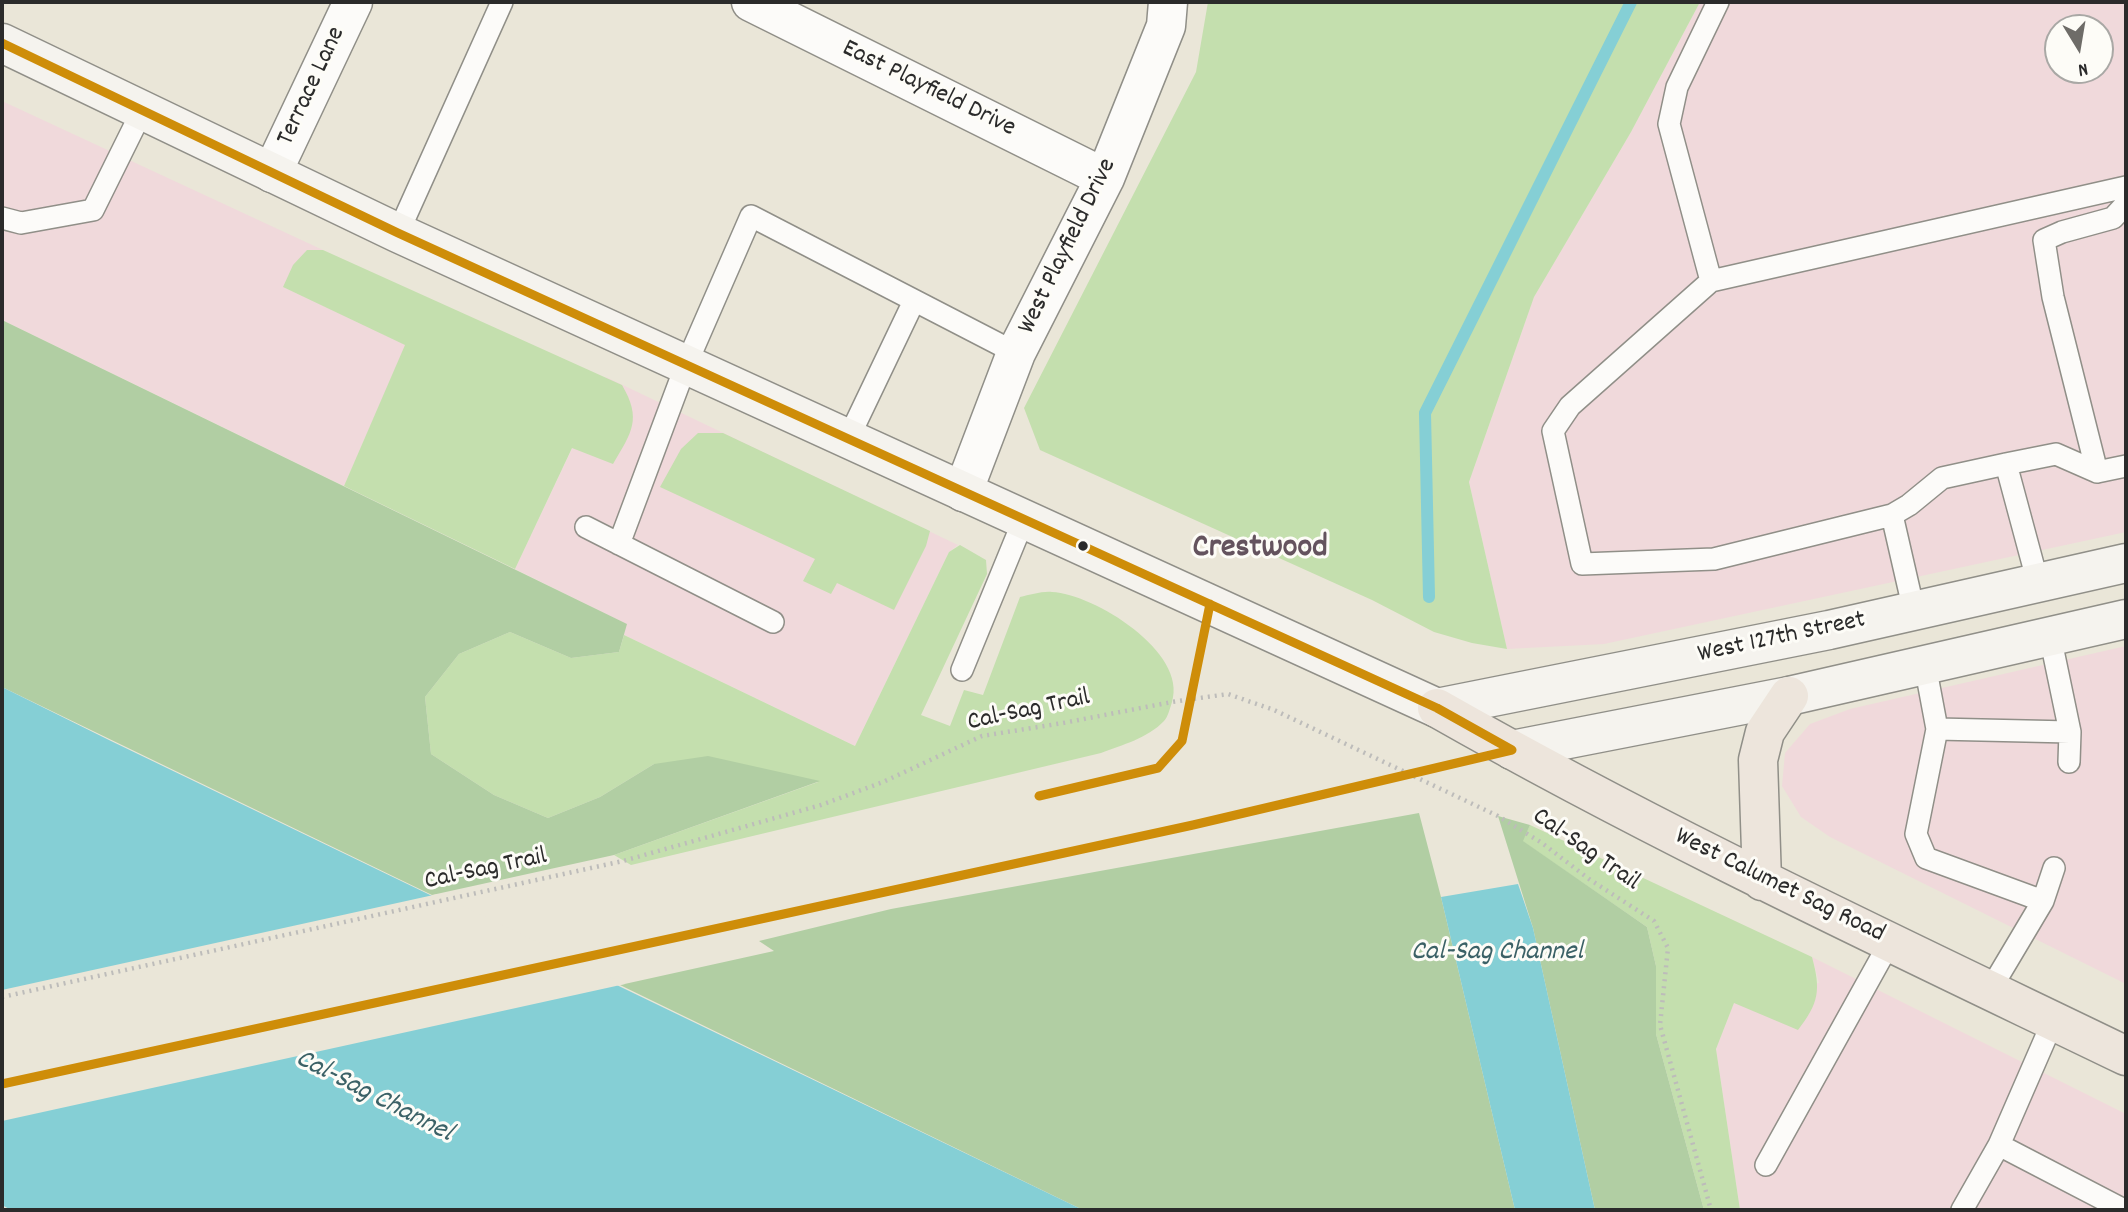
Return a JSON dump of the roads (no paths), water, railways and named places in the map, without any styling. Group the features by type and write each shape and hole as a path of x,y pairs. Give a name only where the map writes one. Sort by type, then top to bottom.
{"main road":[{"path":"2,43 398,233 1437,708"},
{"name":"West 127th Street","path":"1437,708 1815,633 2126,563"},
{"path":"1512,750 1790,696 2126,619"},
{"path":"1762,881 1758,760 1765,732 1790,696"},
{"name":"West Calumet Sag Road","path":"1437,708 1762,881 2126,1056"}],"street":[{"name":"Terrace Lane","path":"272,173 353,2"},
{"name":"East Playfield Drive","path":"751,2 1105,178"},
{"name":"West Playfield Drive","path":"964,492 1016,353 1105,178 1166,26 1168,2"}],"lane":[{"path":"398,233 502,2"},
{"path":"1711,281 1669,124 1677,87 1718,2"},
{"path":"2,218 21,223 93,210 142,111"},
{"path":"2126,187 1711,281 1570,406 1553,431 1583,564 1714,559 1892,515 1942,478 2056,454 2097,472 2126,466"},
{"path":"2097,472 2053,297 2044,240 2062,232 2113,218 2126,204"},
{"path":"620,544 686,365 751,216 1016,353"},
{"path":"848,439 914,301"},
{"path":"2006,464 2038,583"},
{"path":"1892,515 1914,611"},
{"path":"962,670 1024,519"},
{"path":"586,527 773,622"},
{"path":"2050,636 2070,732 2069,762"},
{"path":"1925,665 1937,729 1916,834 1926,858 2043,901"},
{"path":"1937,729 2070,732"},
{"path":"1990,990 2043,901 2054,868"},
{"path":"1766,1165 1890,942"},
{"path":"1962,1210 1999,1145 2053,1021"},
{"path":"1999,1145 2124,1210"}],"water":[{"name":"Cal-Sag Channel","path":"2,687 1083,1210 11,1210 2,1205"},
{"name":"Cal-Sag Channel","path":"1518,884 1533,928 1595,1210 1515,1210 1441,897"}],"waterway":[{"path":"1429,597 1425,413 1631,2"}],"district":[{"name":"Crestwood","path":"1260,550"}]}
